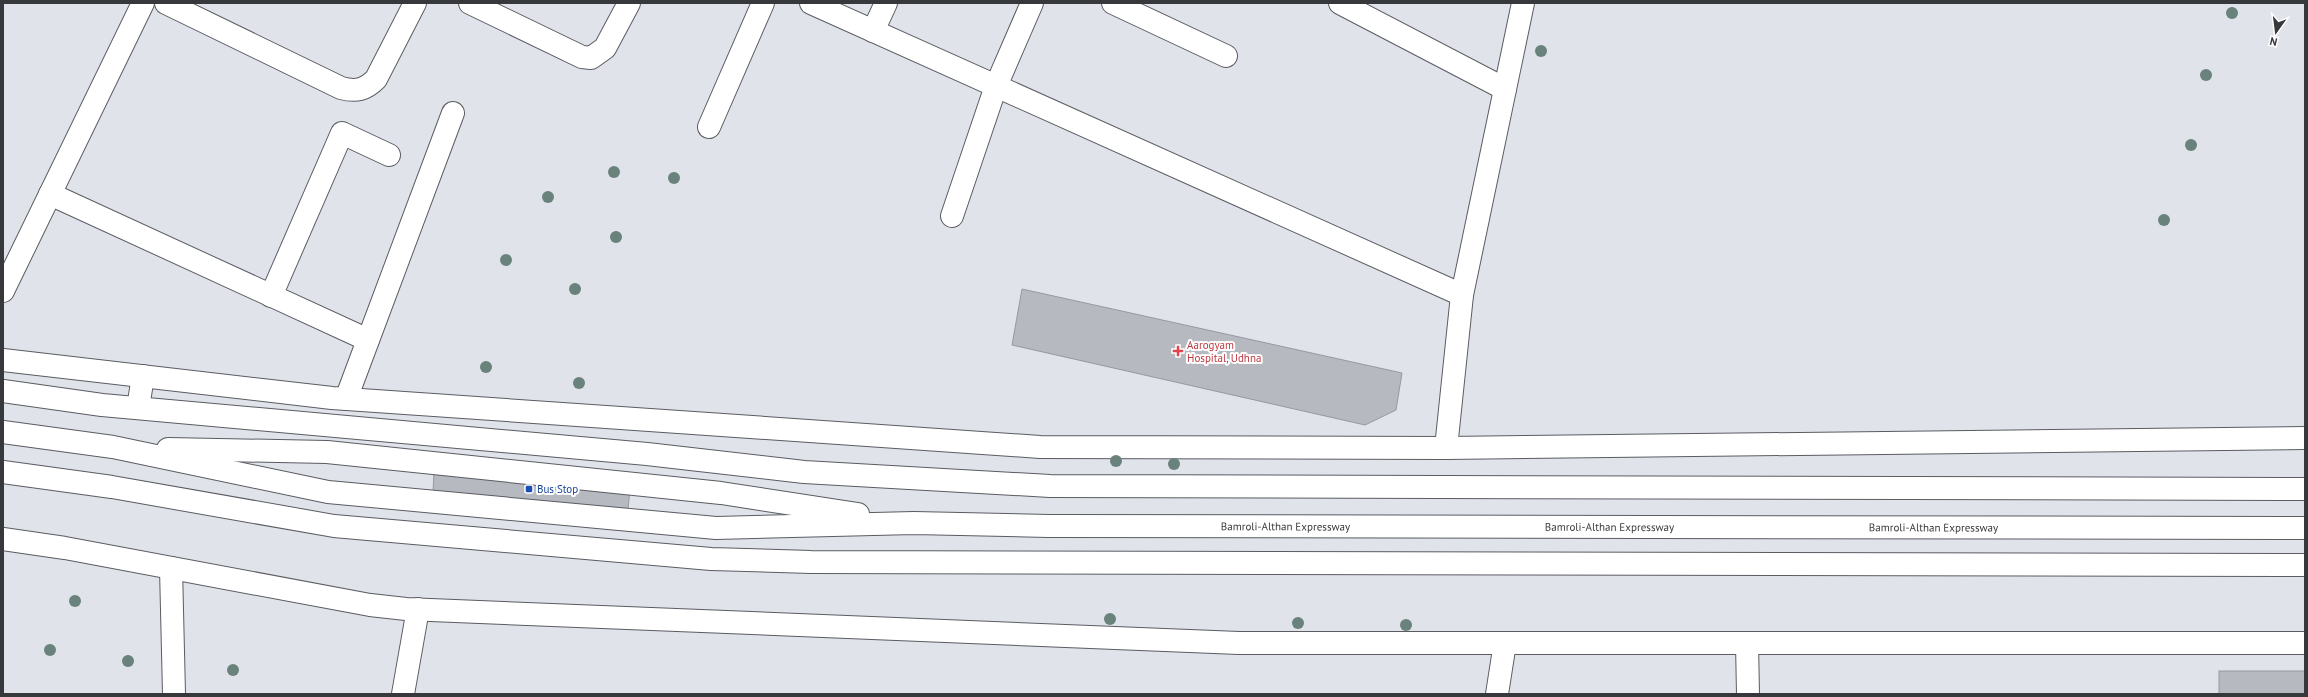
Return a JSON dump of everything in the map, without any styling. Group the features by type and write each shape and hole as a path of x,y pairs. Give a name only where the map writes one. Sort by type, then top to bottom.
{"street":[{"path":"3,291 143,3"},
{"path":"166,3 341,88 354,91 367,88 376,79 415,3"},
{"path":"470,3 582,57 591,58 605,48 628,3"},
{"path":"709,127 763,3"},
{"path":"811,3 1462,295"},
{"path":"873,31 886,3"},
{"path":"952,216 996,86 1032,3"},
{"path":"1113,3 1226,56"},
{"path":"1340,3 1505,89"},
{"path":"1446,448 1462,295 1523,3"},
{"path":"346,399 453,113"},
{"path":"271,296 342,133 389,154"},
{"path":"50,194 368,340"},
{"path":"3,360 346,399 1040,447 1446,448 2305,438"},
{"path":"138,408 143,376"},
{"path":"3,391 138,408 647,454 804,472 1050,486 2305,490"},
{"path":"3,432 113,447 328,492 716,528 914,523"},
{"path":"113,447 327,452 721,493 914,523"},
{"path":"3,472 112,488 334,526 711,559 811,562 2305,565"},
{"name":"Bamroli-Althan Expressway","path":"914,523 1073,526 2305,528"},
{"path":"3,539 370,605 418,609 1238,643 2305,644"},
{"path":"171,568 174,694"},
{"path":"403,694 418,609"},
{"path":"1497,694 1505,643"},
{"path":"1747,643 1748,694"}],"building":[{"path":"1022,289 1402,373 1396,410 1365,425 1012,345"},
{"path":"434,471 630,489 628,509 433,492"},
{"path":"2219,671 2305,671 2305,694 2219,694"}],"place":[{"name":"Aarogyam Hospital, Udhna","path":"1178,351"},
{"name":"Bus Stop","path":"529,489"}]}
